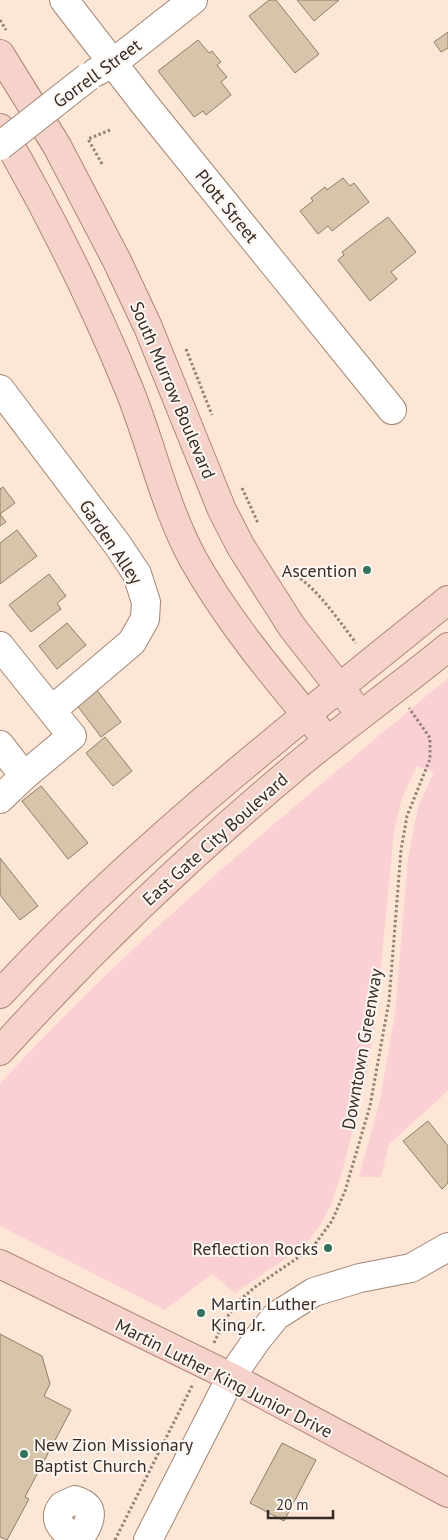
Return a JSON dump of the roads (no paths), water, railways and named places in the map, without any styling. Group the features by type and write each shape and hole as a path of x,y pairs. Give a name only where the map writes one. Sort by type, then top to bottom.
{"main road":[{"name":"South Murrow Boulevard","path":"0,54 57,146 117,261 148,327 222,510 241,548 292,627 361,715"},
{"path":"0,128 29,178 89,298 129,390 153,456 165,499 192,557 220,604 328,741"},
{"name":"East Gate City Boulevard","path":"0,994 138,858 306,714 448,600"},
{"name":"East Gate City Boulevard","path":"0,1051 35,1012 155,893 217,835 328,741 448,648"},
{"name":"Martin Luther King Junior Drive","path":"4,1269 231,1377 448,1493"}],"street":[{"name":"Plott Street","path":"64,0 112,63 392,410"},
{"name":"Gorrell Street","path":"0,146 88,77 112,63 193,0"},
{"name":"Garden Alley","path":"0,389 117,544 137,574 146,602 146,619 132,642 52,710"},
{"path":"0,646 72,736 24,776 0,799"},
{"path":"0,745 24,776"},
{"path":"148,1540 231,1377 256,1340 276,1316 314,1292 360,1278 411,1268 448,1248"},
{"path":"75,1540 58,1523 57,1518 62,1506 75,1500 82,1502 90,1513 90,1519 79,1540"}],"place":[{"name":"Ascention","path":"367,570"},
{"name":"Reflection Rocks","path":"328,1248"},
{"name":"Martin Luther King Jr.","path":"201,1313"},
{"name":"New Zion Missionary Baptist Church","path":"24,1454"}]}
